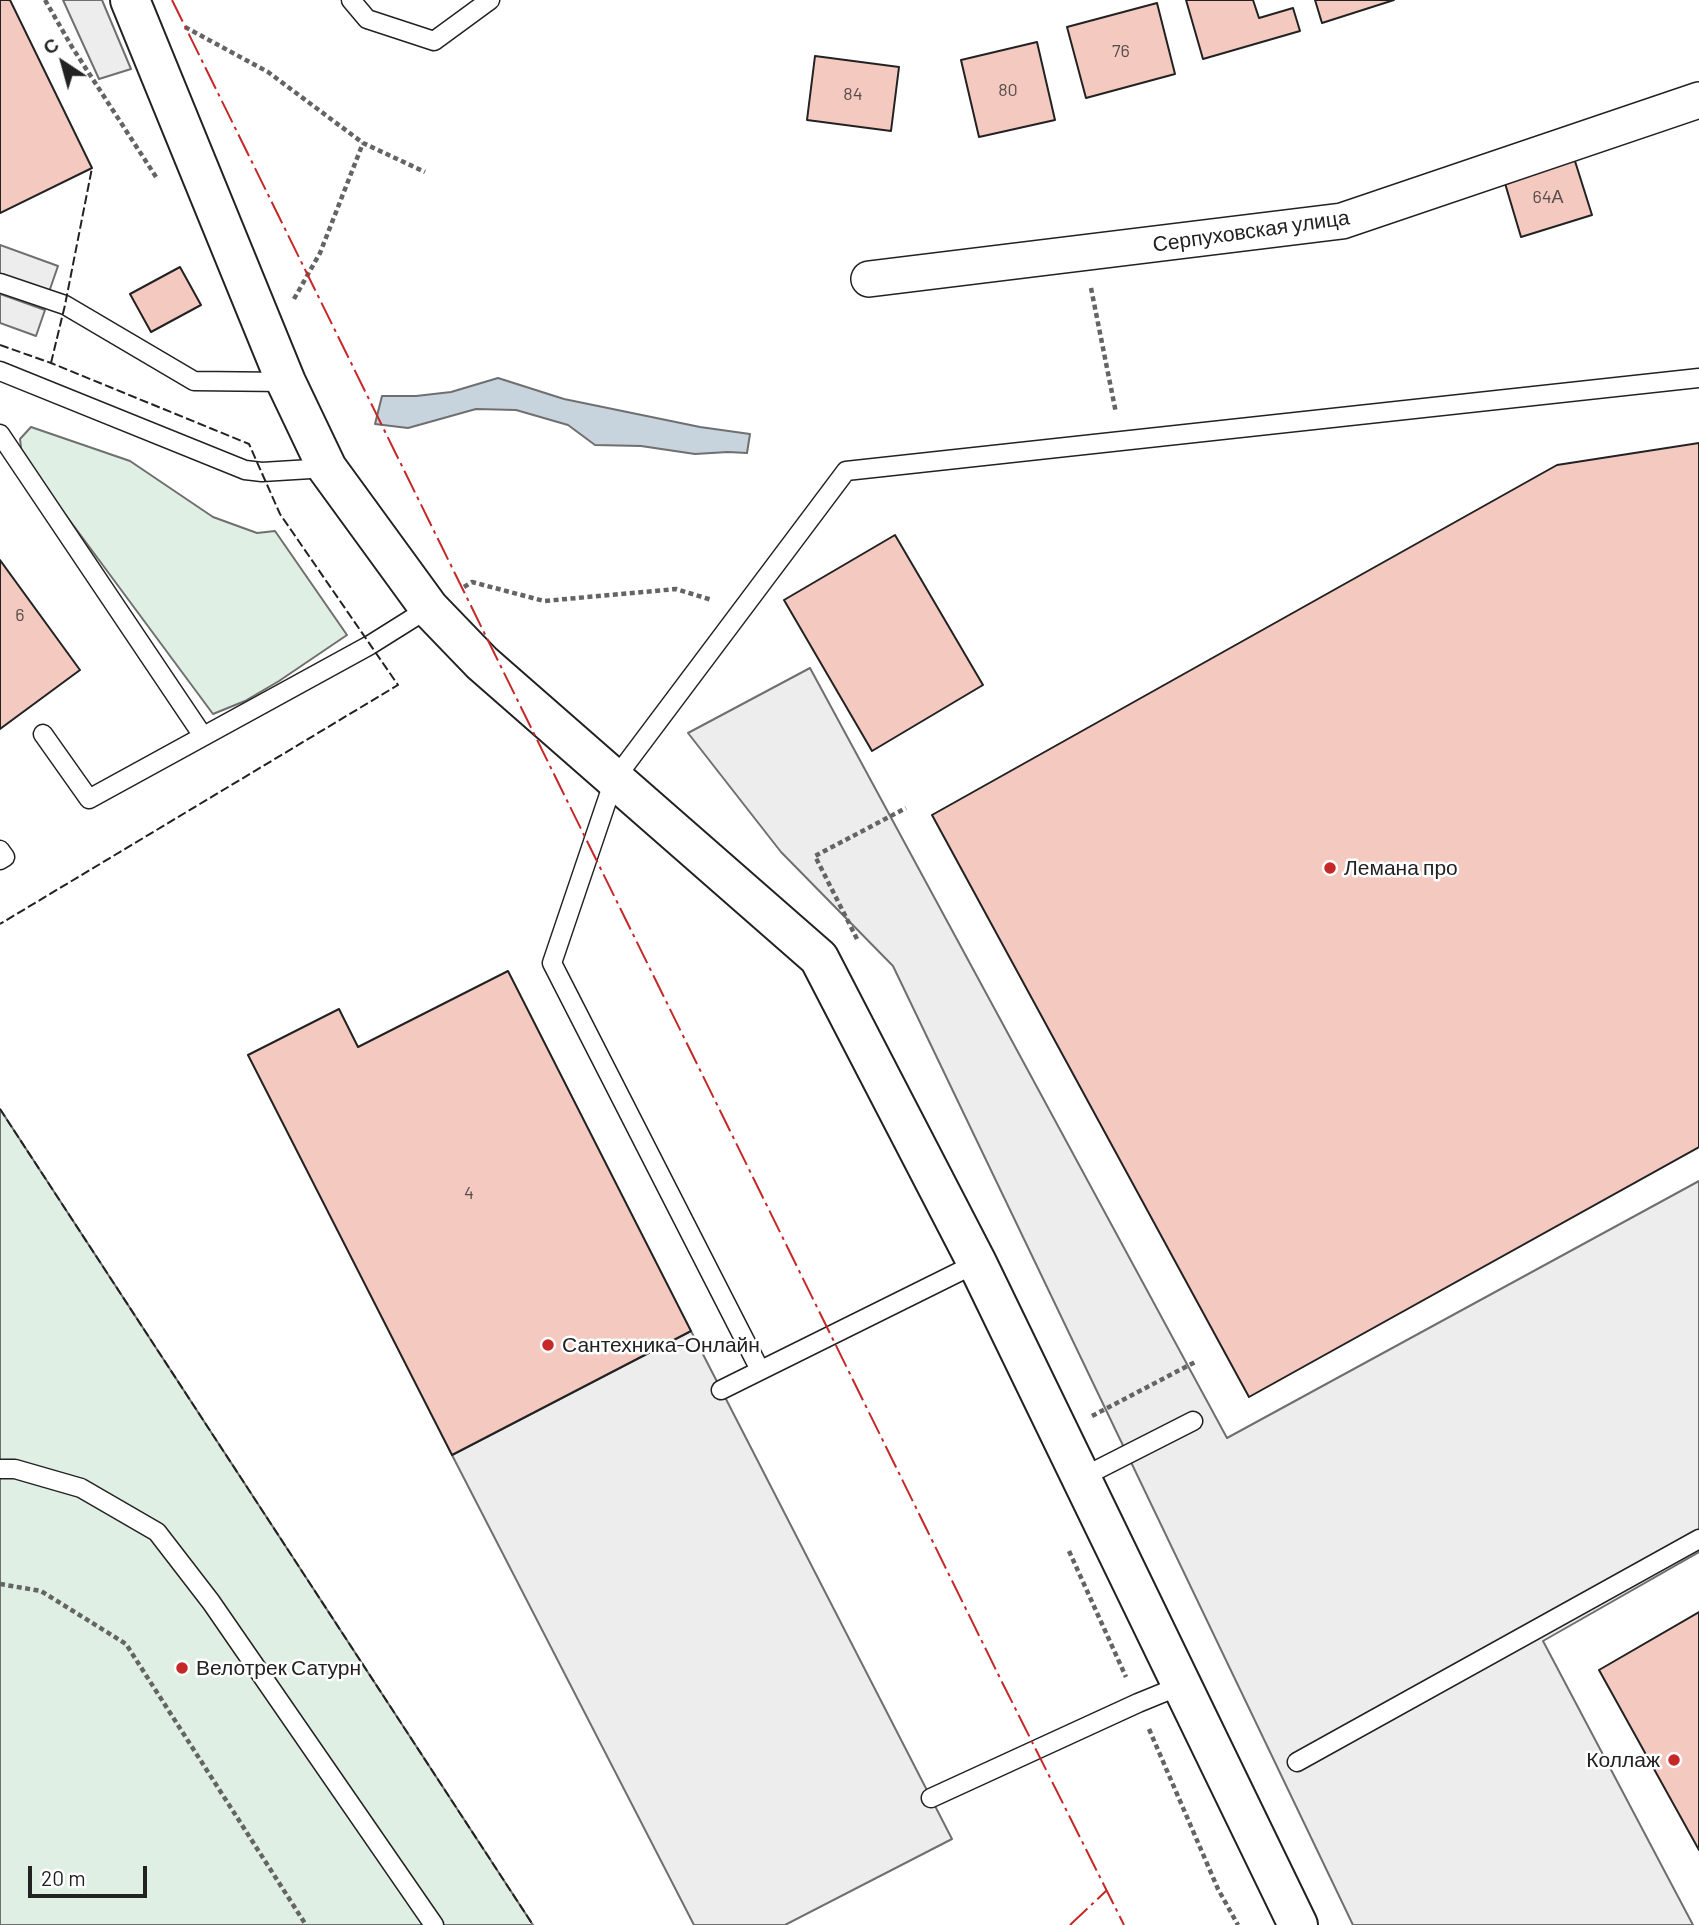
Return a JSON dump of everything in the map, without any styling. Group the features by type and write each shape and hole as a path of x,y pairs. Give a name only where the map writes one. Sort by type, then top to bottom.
{"street":[{"path":"130,0 286,382 327,468 429,608 482,663 819,958 977,1263 1298,1925"},
{"name":"Серпуховская улица","path":"869,279 1342,221 1699,100"}],"lane":[{"path":"351,0 367,19 433,41 489,0"},
{"path":"0,283 65,305 194,381 286,382"},
{"path":"0,370 245,470 262,472 327,468"},
{"path":"760,1370 552,963 614,780 846,471 1699,378"},
{"path":"0,434 203,736"},
{"path":"43,734 89,799 370,645 429,608"},
{"path":"0,850 5,858 0,860"},
{"path":"721,1390 977,1263"},
{"path":"1081,1478 1193,1421"},
{"path":"0,1469 15,1469 82,1488 157,1532 211,1602 434,1925"},
{"path":"1297,1762 1699,1539"},
{"path":"931,1798 1182,1685"}],"path":[{"path":"45,0 161,185"},
{"path":"183,26 268,72 363,143 425,172"},
{"path":"271,343 320,253 363,143"},
{"path":"1084,253 1121,441"},
{"path":"429,608 472,582 544,601 676,589 743,609"},
{"path":"1059,1433 1197,1361"},
{"path":"0,1584 41,1591 126,1644 306,1925"}],"green space":[{"path":"31,427 130,461 213,517 257,533 275,531 347,635 279,681 245,701 213,714 22,456 20,439"},
{"name":"Велотрек Сатурн","path":"0,1109 533,1925 0,1925"}],"shaded area":[{"path":"63,0 102,0 131,69 99,79"},
{"path":"0,245 58,266 49,292 0,274"},
{"path":"0,294 45,310 36,336 0,323"},
{"path":"498,378 564,399 700,427 750,434 747,453 695,454 641,446 595,445 568,425 516,410 476,409 408,428 375,424 382,396 451,392"},
{"path":"810,668 1227,1438 1699,1181 1699,1552 1543,1641 1693,1925 1353,1925 893,966 781,852 688,733"},
{"path":"691,1331 952,1839 785,1925 694,1925 452,1455"}],"building":[{"path":"0,0 10,0 92,168 0,213"},
{"path":"1186,0 1253,0 1259,18 1293,8 1300,31 1203,59"},
{"path":"1315,0 1394,0 1322,23"},
{"path":"1157,3 1175,74 1086,98 1067,27"},
{"path":"1037,42 1055,120 979,137 961,60"},
{"path":"815,56 899,67 891,131 807,120"},
{"path":"1574,158 1592,215 1521,237 1504,180"},
{"path":"180,267 201,305 151,332 130,294"},
{"name":"Лемана про","path":"1699,443 1699,1147 1249,1397 932,815 1557,465"},
{"path":"895,535 983,685 872,751 784,600"},
{"path":"0,560 80,670 0,729"},
{"path":"508,971 691,1331 452,1455 248,1055 339,1009 358,1047"},
{"name":"Коллаж","path":"1699,1612 1699,1850 1599,1670"}],"fence":[{"path":"51,363 92,168"},
{"path":"0,345 51,363 249,444 280,514 398,685 0,924"},
{"path":"0,1109 533,1925"}],"power":[{"path":"172,0 1124,1925"},
{"path":"1070,1925 1106,1891"}],"place":[{"name":"Лемана про","path":"1330,868"},
{"name":"Сантехника-Онлайн","path":"548,1345"},
{"name":"Велотрек Сатурн","path":"182,1668"},
{"name":"Коллаж","path":"1674,1760"}]}
